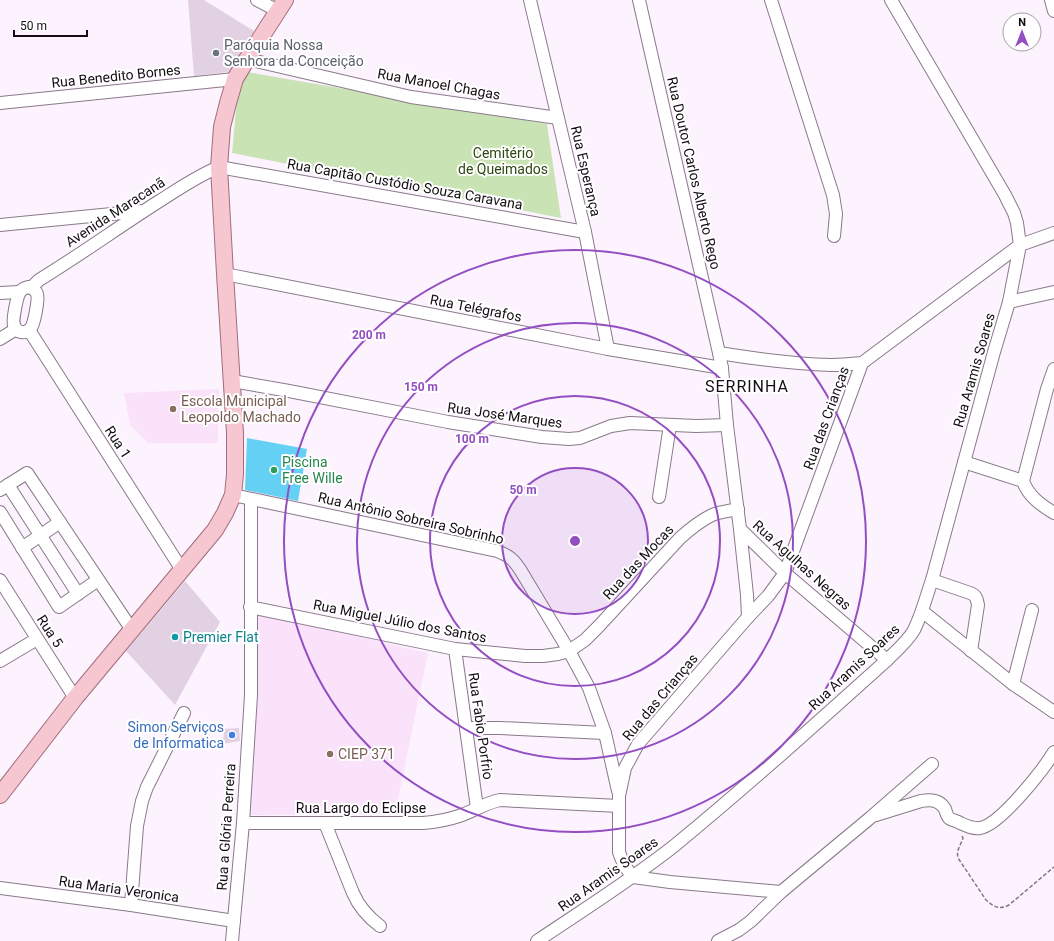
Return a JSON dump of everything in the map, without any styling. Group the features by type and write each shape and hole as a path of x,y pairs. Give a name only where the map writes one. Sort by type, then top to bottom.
{"main road":[{"path":"0,795 75,698 214,530 225,513 233,495 236,474 235,433 220,167 222,126 235,79 281,5"}],"street":[{"path":"257,0 281,5"},
{"name":"Rua Esperança","path":"530,0 585,232 608,349"},
{"name":"Rua Doutor Carlos Alberto Rego","path":"639,0 719,353"},
{"path":"771,0 833,195 836,214 834,236"},
{"name":"Rua Aramis Soares","path":"537,941 633,876 673,846 757,776 902,645 913,631 922,611 932,580 1009,302 1020,245 1017,222 1005,195 891,0"},
{"name":"Rua Manoel Chagas","path":"247,58 411,97 558,118"},
{"name":"Rua Benedito Bornes","path":"0,103 235,79"},
{"name":"Avenida Maracanã","path":"0,293 19,292 24,288 31,288 39,280 186,184 220,167"},
{"name":"Rua Capitão Custódio Souza Caravana","path":"220,167 585,232"},
{"path":"0,225 144,211"},
{"path":"99,215 104,228 102,239"},
{"path":"719,353 752,358 830,365 862,363 1020,245 1054,233"},
{"name":"Rua Telégrafos","path":"225,274 608,349 722,368"},
{"path":"0,340 16,330 23,332 29,330 32,325 38,298 36,292 31,288"},
{"path":"16,330 13,321 19,292"},
{"path":"1009,302 1054,292"},
{"name":"Rua 1","path":"29,330 182,570"},
{"name":"Rua Agulhas Negras","path":"719,353 722,368 727,425 740,529 785,573 887,660"},
{"name":"Rua das Crianças","path":"633,876 621,861 619,852 619,801 626,768 638,744 768,596 785,573 862,363"},
{"path":"1054,369 1047,389 1023,481 1028,492 1034,499 1054,513"},
{"name":"Rua José Marques","path":"232,381 448,422 542,437 569,439 580,438 602,429 619,424 630,423 696,426 727,425"},
{"path":"659,497 670,425"},
{"path":"964,462 1023,481"},
{"path":"78,594 40,535 4,487 27,473 132,630"},
{"name":"Rua Antônio Sobreira Sobrinho","path":"233,495 497,551 506,554 514,560 569,651 589,688 605,733 619,801"},
{"name":"Rua a Glória Perreira","path":"232,941 243,823 251,695 251,499"},
{"name":"Rua das Mocas","path":"569,651 585,640 600,626 680,538 692,527 713,515 738,509"},
{"path":"0,512 59,607 98,580"},
{"path":"22,548 60,522"},
{"path":"740,529 748,617"},
{"name":"Rua 5","path":"0,580 75,698"},
{"path":"932,580 974,594 976,597 978,605 971,651"},
{"name":"Rua Miguel Júlio dos Santos","path":"250,606 454,649 525,656 543,656 569,651"},
{"path":"1013,684 1032,610"},
{"path":"922,611 1013,684 1054,712"},
{"path":"0,661 37,639"},
{"name":"Rua Fabio Porfrio","path":"454,649 477,808"},
{"path":"131,905 137,826 142,801 147,787 184,713"},
{"path":"466,728 500,728 605,733"},
{"path":"870,818 908,804 933,800 943,806 949,818 970,827 981,828 992,823 1015,801 1031,784 1054,752"},
{"path":"718,941 739,930 751,921 781,892 932,764"},
{"name":"Rua Largo do Eclipse","path":"243,823 422,823 447,820 487,803 500,800 619,801"},
{"path":"325,823 357,902 371,919 380,926"},
{"path":"633,876 656,881 781,892"},
{"name":"Rua Maria Veronica","path":"0,888 131,905 234,921"}],"path":[{"path":"961,834 963,838 957,850 958,858 986,900 999,908 1009,905 1054,867"}],"shaded area":[{"name":"Escola Municipal Leopoldo Machado","path":"219,389 218,443 148,443 130,425 124,393"},
{"name":"CIEP 371","path":"258,613 428,653 395,814 249,815 258,695"}],"green space":[{"name":"Cemitério de Queimados","path":"247,72 547,124 561,218 232,153 238,88"}],"water":[{"name":"Piscina Free Wille","path":"247,438 307,449 298,501 245,490"}],"building":[{"name":"Paróquia Nossa Senhora da Conceição","path":"188,0 204,0 254,31 228,72 194,76"},
{"name":"Premier Flat","path":"185,581 220,622 175,705 126,651"},
{"name":"Simon Serviços de Informatica","path":"239,728 240,741 223,744 224,729"}],"place":[{"name":"Paróquia Nossa Senhora da Conceição","path":"216,53"},
{"name":"Escola Municipal Leopoldo Machado","path":"173,409"},
{"name":"Piscina Free Wille","path":"274,470"},
{"name":"Premier Flat","path":"175,637"},
{"name":"Simon Serviços de Informatica","path":"232,735"},
{"name":"CIEP 371","path":"330,754"}],"district":[{"name":"SERRINHA","path":"747,386"}]}
